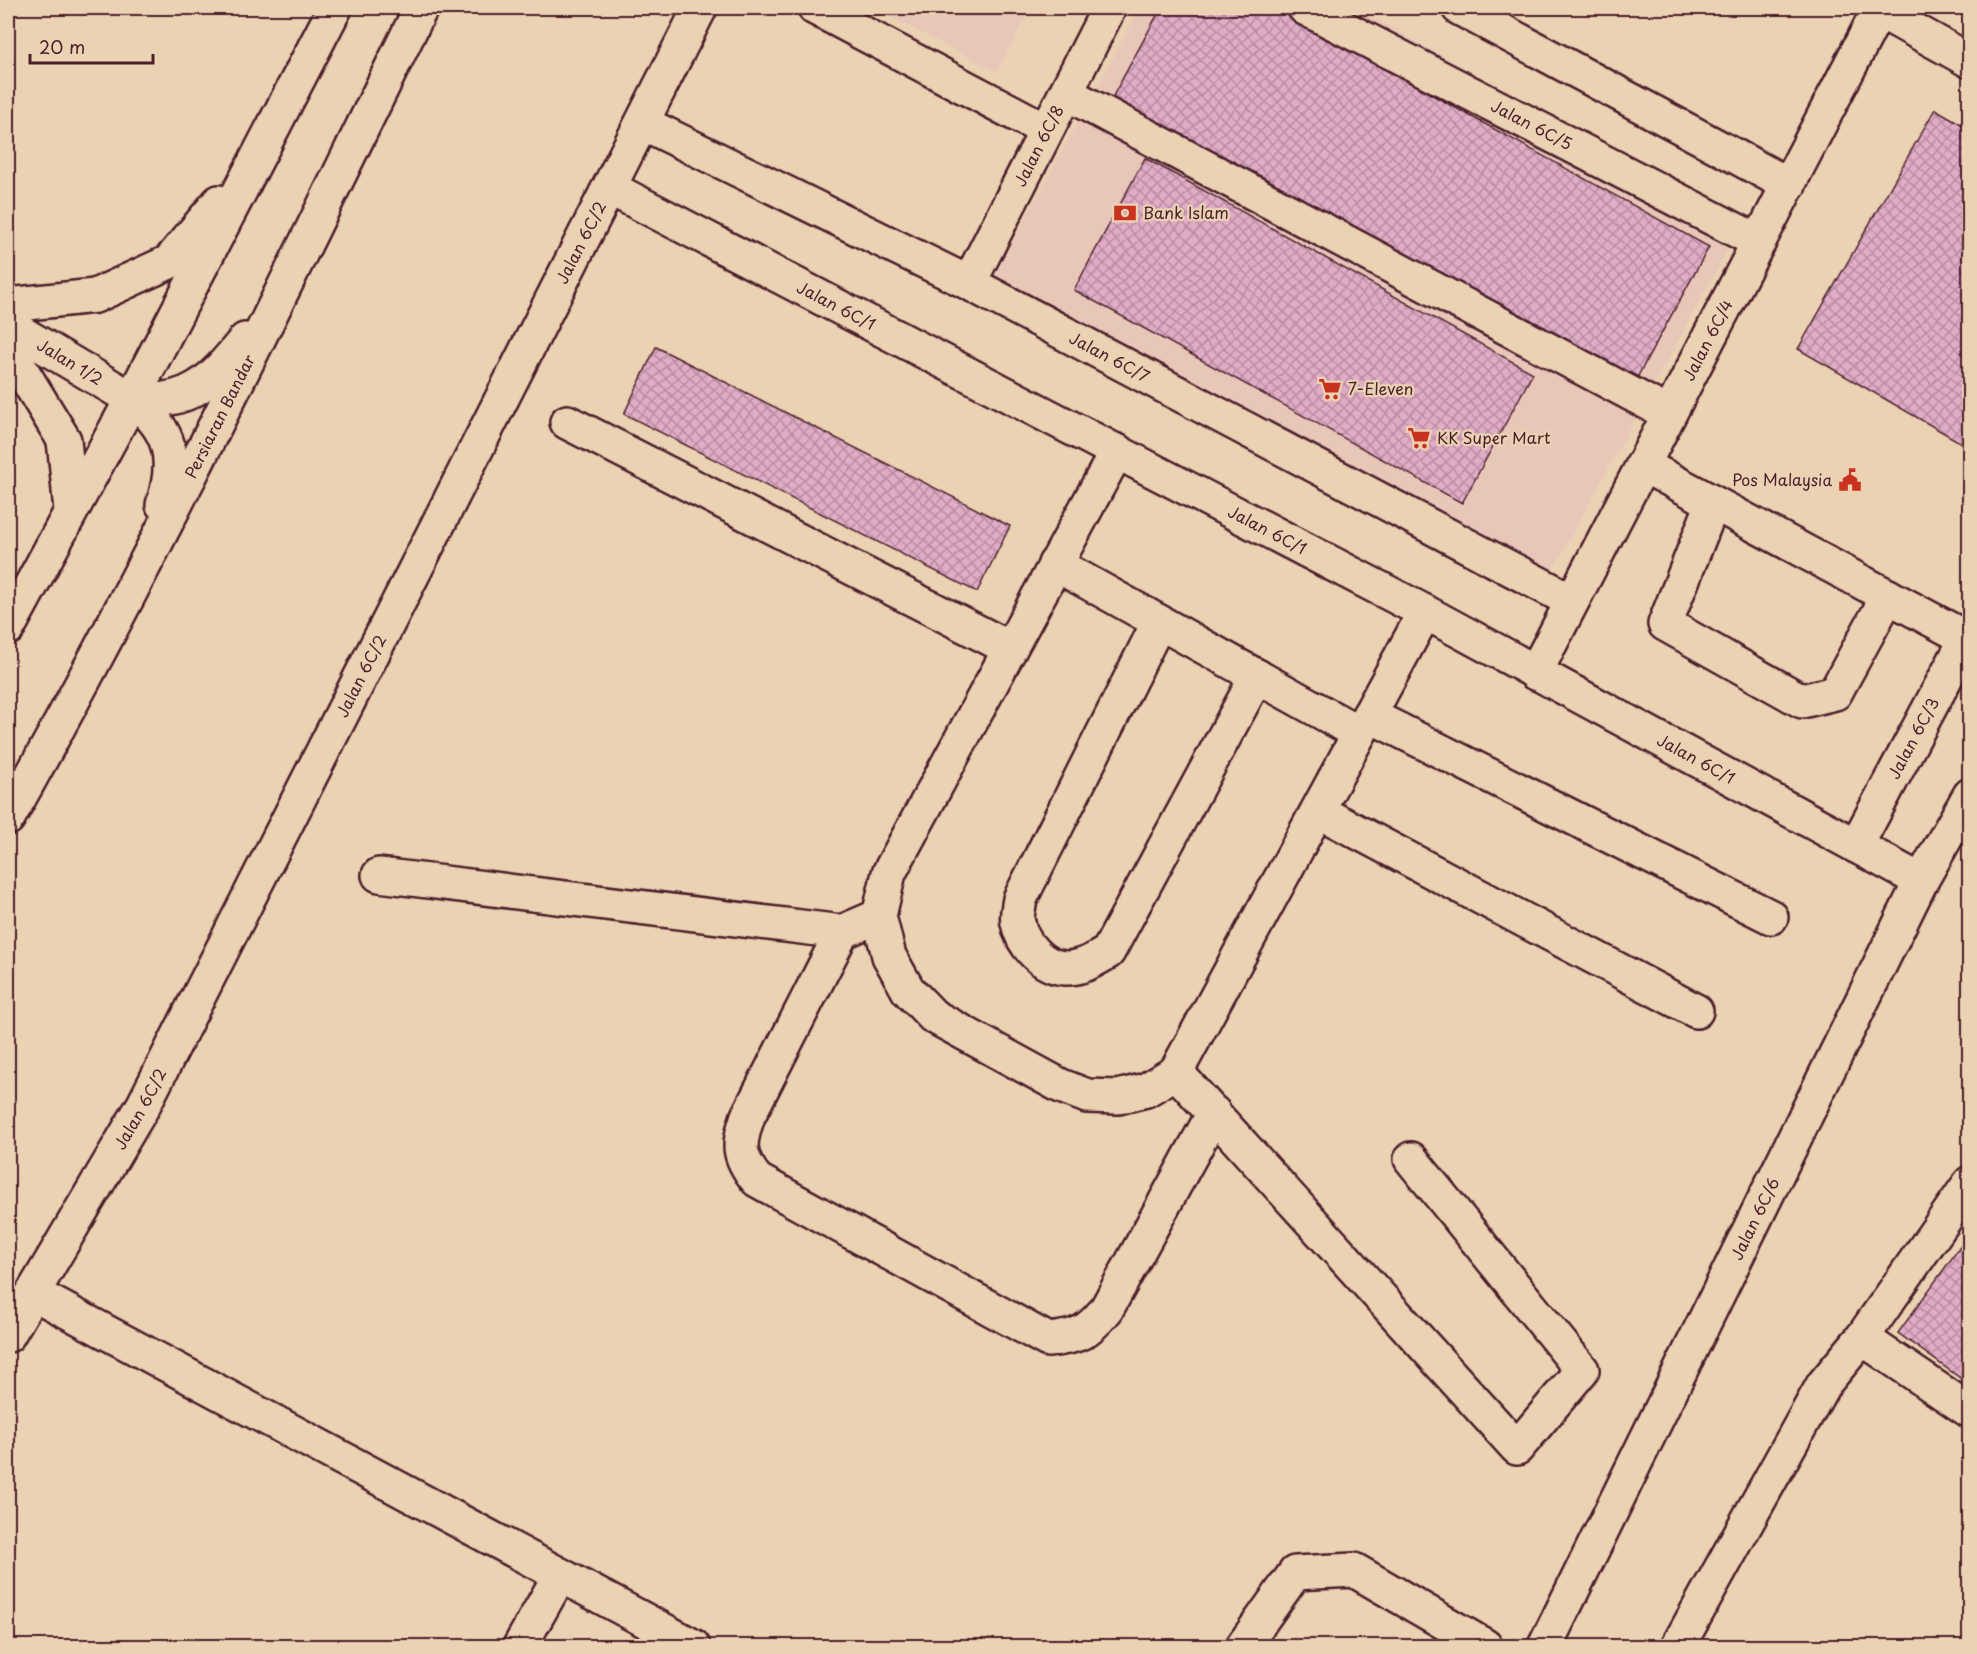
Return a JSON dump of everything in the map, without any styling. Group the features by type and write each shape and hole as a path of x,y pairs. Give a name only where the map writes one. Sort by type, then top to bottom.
{"street":[{"path":"8,628 132,399 334,8"},
{"name":"Persiaran Bandar","path":"8,818 79,693 421,8"},
{"name":"Jalan 6C/2","path":"8,1335 143,1106 700,8"},
{"path":"815,8 1046,130"},
{"name":"Jalan 6C/8","path":"969,283 1109,8"},
{"name":"Jalan 6C/5","path":"1305,8 1759,242"},
{"path":"1459,8 1789,184"},
{"path":"1879,9 1967,52"},
{"name":"Jalan 6C/4","path":"1535,673 1879,9"},
{"path":"1066,93 1669,414"},
{"name":"Jalan 6C/7","path":"642,123 969,283 1572,601"},
{"path":"8,305 95,296 168,262 258,156"},
{"name":"Jalan 6C/1","path":"610,188 1425,612 1921,881"},
{"path":"132,399 158,402 188,394 230,358 277,299"},
{"name":"Jalan 1/2","path":"8,325 132,399 152,414 164,435 171,458 170,483 142,569"},
{"path":"8,348 64,440 71,510"},
{"path":"567,422 1009,648"},
{"path":"1117,451 889,873 879,916 889,956 908,990 933,1016 1061,1086 1087,1096 1118,1097 1146,1090 1176,1072 1425,612"},
{"path":"1643,465 1888,596 1968,635"},
{"path":"1713,502 1665,624 1802,701 1835,693 1888,596"},
{"path":"1055,564 1257,676 1364,724 1771,917"},
{"path":"1159,622 1020,899 1017,921 1026,944 1044,962 1066,969 1089,964 1108,952 1257,676"},
{"name":"Jalan 6C/3","path":"1856,846 1968,635"},
{"name":"Jalan 6C/6","path":"1545,1647 1921,881 1970,795"},
{"path":"1318,811 1696,1011"},
{"path":"379,875 842,932 879,916"},
{"path":"842,932 748,1116 740,1139 743,1163 757,1180 1048,1340 1073,1338 1092,1327 1106,1310 1214,1113"},
{"path":"1176,1072 1518,1448 1582,1370 1411,1159"},
{"path":"1678,1647 1823,1385 1862,1338 1970,1183"},
{"path":"33,1293 560,1575 640,1634 693,1647"},
{"path":"1862,1338 1970,1411"},
{"path":"1243,1647 1295,1573 1354,1570 1485,1647"},
{"path":"520,1647 560,1575"}],"shaded area":[{"path":"873,8 1031,8 997,72"},
{"path":"1140,8 1355,8 1743,221 1542,590 989,285"}],"building":[{"path":"1161,8 1274,8 1709,247 1633,385 1112,98"},
{"path":"1935,109 1970,129 1970,448 1798,349"},
{"path":"1145,158 1533,373 1462,503 1074,290"},
{"path":"656,347 1010,526 977,592 624,414"},
{"path":"1970,1233 1970,1385 1898,1333"}],"place":[{"name":"Bank Islam","path":"1125,213"},
{"name":"7-Eleven","path":"1330,389"},
{"name":"KK Super Mart","path":"1419,438"},
{"name":"Pos Malaysia","path":"1850,480"}]}
